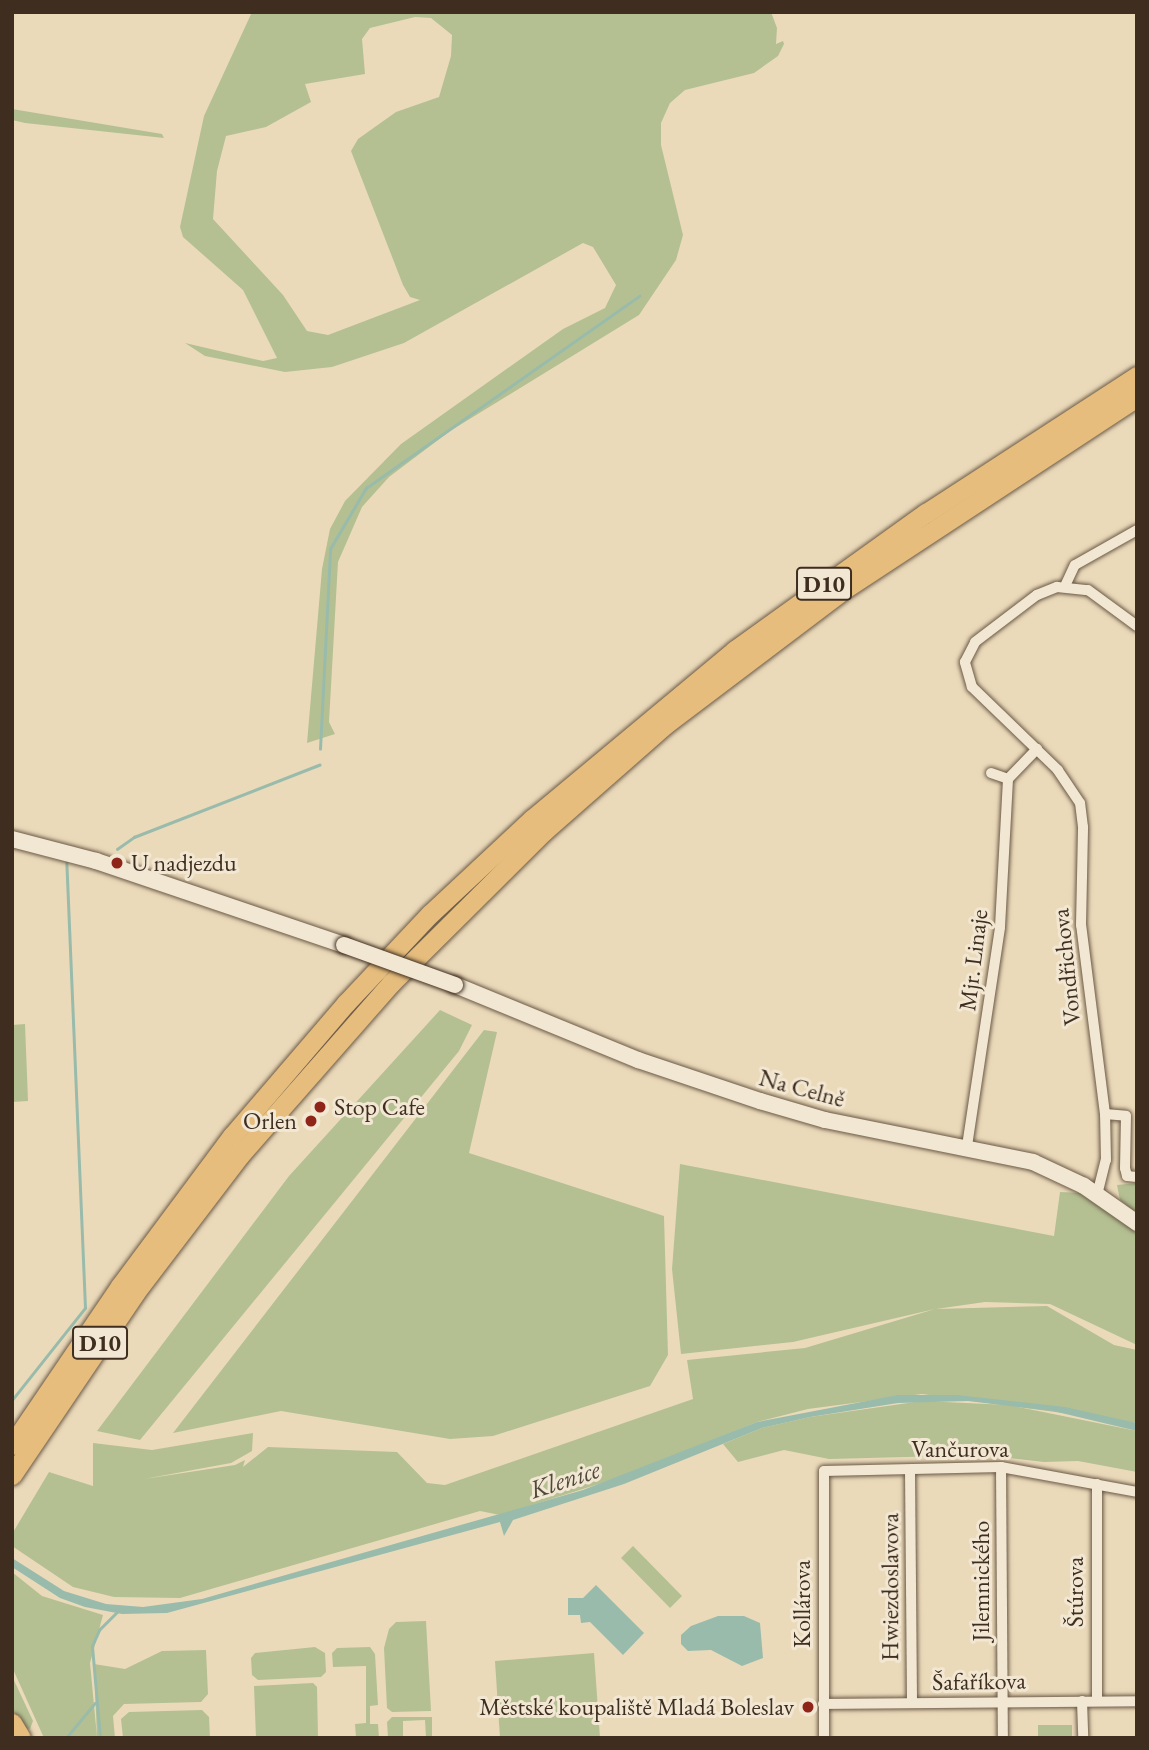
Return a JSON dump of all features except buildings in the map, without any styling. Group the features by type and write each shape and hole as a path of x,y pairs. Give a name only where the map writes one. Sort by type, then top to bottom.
{"highway":[{"name":"D10","path":"12,1445 120,1286 232,1136 345,1003 430,914 532,819 735,650 926,513 1137,376"},
{"name":"D10","path":"12,1475 135,1293 240,1155 391,983 544,831 666,724 843,590 1137,397"}],"street":[{"path":"1137,530 1075,565 1065,586 1088,590 1137,626"},
{"name":"Vondřichova","path":"1065,586 1037,595 975,642 965,662 972,687 1066,779 1082,815 1081,925 1105,1114 1106,1160 1097,1195"},
{"path":"991,773 1008,779 1037,749"},
{"name":"Mjr. Linaje","path":"967,1146 999,937 1008,779"},
{"name":"Na Celně","path":"12,839 96,862 344,945 455,985 638,1060 760,1101 825,1120 967,1146 1033,1162 1097,1195 1137,1223"},
{"path":"1105,1114 1132,1116 1125,1168 1127,1175 1137,1177"},
{"name":"Vančurova","path":"824,1471 1001,1467 1137,1492"},
{"name":"Jilemnického","path":"1001,1467 1003,1738"},
{"name":"Hwiezdoslavova","path":"910,1470 912,1703"},
{"name":"Kollárova","path":"824,1471 824,1738"},
{"name":"Štúrova","path":"1097,1483 1097,1701"},
{"path":"1082,1701 1083,1738"},
{"name":"Šafaříkova","path":"822,1704 1137,1701"}],"shaded area":[{"path":"252,12 771,12 777,28 776,44 783,41 784,44 778,56 754,73 685,90 670,103 661,123 661,145 683,235 676,260 639,315 450,431 389,477 362,507 338,562 329,722 335,734 307,743 322,569 330,529 345,501 401,444 563,329 605,308 616,285 593,247 583,243 404,343 332,367 285,372 205,356 185,343 263,361 277,358 243,290 183,237 180,227 204,116","holes":["415,17 431,18 452,35 451,56 439,97 396,112 358,139 351,151 403,285 410,297 420,300 328,335 307,331 283,295 213,219 217,171 226,136 266,127 311,102 305,84 365,74 362,39 370,28"]},
{"path":"12,109 162,134 164,138 25,123 12,120"},
{"path":"440,1010 472,1025 459,1051 140,1440 97,1431 289,1176"},
{"path":"25,1024 28,1101 12,1102 12,1025"},
{"path":"484,1030 497,1032 469,1153 664,1216 668,1355 650,1386 493,1436 450,1439 281,1411 173,1433"},
{"path":"680,1164 1054,1236 1060,1192 1082,1193 1137,1232 1137,1345 1050,1304 985,1302 936,1309 1047,1306 1114,1345 1137,1350 1137,1423 922,1394 808,1409 757,1422 621,1477 500,1515 480,1511 180,1598 114,1597 73,1587 12,1546 12,1534 49,1472 93,1486 93,1443 152,1450 253,1433 252,1451 231,1463 144,1479 235,1465 245,1460 243,1467 268,1447 397,1452 427,1483 445,1485 693,1399 687,1360 805,1348 935,1309 793,1342 681,1354 672,1269"},
{"path":"1137,1183 1137,1214 1120,1200 1117,1185"},
{"path":"898,1395 957,1395 1065,1407 1137,1423 1137,1431 1053,1411 968,1401 898,1403 810,1417 762,1428 624,1484 513,1520 504,1536 500,1522 167,1613 122,1614 85,1607 60,1598 12,1567 12,1558 64,1591 106,1604 143,1607 202,1599 583,1490 757,1422"},
{"path":"922,1401 1009,1405 1137,1431 1137,1472 1078,1461 1044,1462 983,1455 829,1459 784,1450 738,1462 723,1444 762,1428 810,1417"},
{"path":"633,1546 682,1596 670,1608 621,1558"},
{"path":"12,1572 42,1596 103,1615 90,1663 97,1737 94,1664 125,1669 162,1651 206,1650 208,1694 201,1702 124,1704 113,1716 115,1738 44,1738 12,1667"},
{"path":"596,1585 644,1633 623,1655 590,1622 581,1623 580,1615 568,1615 568,1598 583,1598"},
{"path":"718,1616 744,1616 760,1623 763,1658 742,1666 711,1650 688,1651 681,1644 681,1635 691,1626"},
{"path":"426,1621 431,1711 392,1712 387,1708 384,1648 389,1629 396,1622"},
{"path":"315,1647 325,1653 326,1672 321,1677 258,1680 252,1675 251,1658 255,1653"},
{"path":"370,1647 375,1654 378,1705 370,1706 370,1724 378,1724 379,1738 356,1738 355,1724 366,1723 366,1666 333,1667 332,1653 337,1648"},
{"path":"594,1653 600,1738 500,1738 495,1661"},
{"path":"12,1676 33,1721 30,1729 24,1728 12,1709"},
{"path":"313,1683 317,1687 318,1738 256,1738 254,1686"},
{"path":"202,1710 209,1717 210,1738 123,1738 121,1719 129,1712"},
{"path":"392,1717 432,1717 432,1738 426,1738 425,1720 403,1721 403,1738 388,1738 387,1722"},
{"path":"1038,1725 1072,1725 1072,1738 1038,1738"}],"waterway":[{"path":"320,749 330,549 366,488 639,296"},
{"path":"117,849 134,837 319,765"},
{"path":"12,1400 85,1308 66,862"},
{"path":"100,1738 92,1646 99,1630 118,1611"},
{"path":"66,1738 95,1703"}],"place":[{"name":"U nadjezdu","path":"117,863"},
{"name":"Stop Cafe","path":"320,1107"},
{"name":"Orlen","path":"311,1121"},
{"name":"Městské koupaliště Mladá Boleslav","path":"808,1707"}],"water label":[{"name":"Klenice","path":"565,1480"}]}
